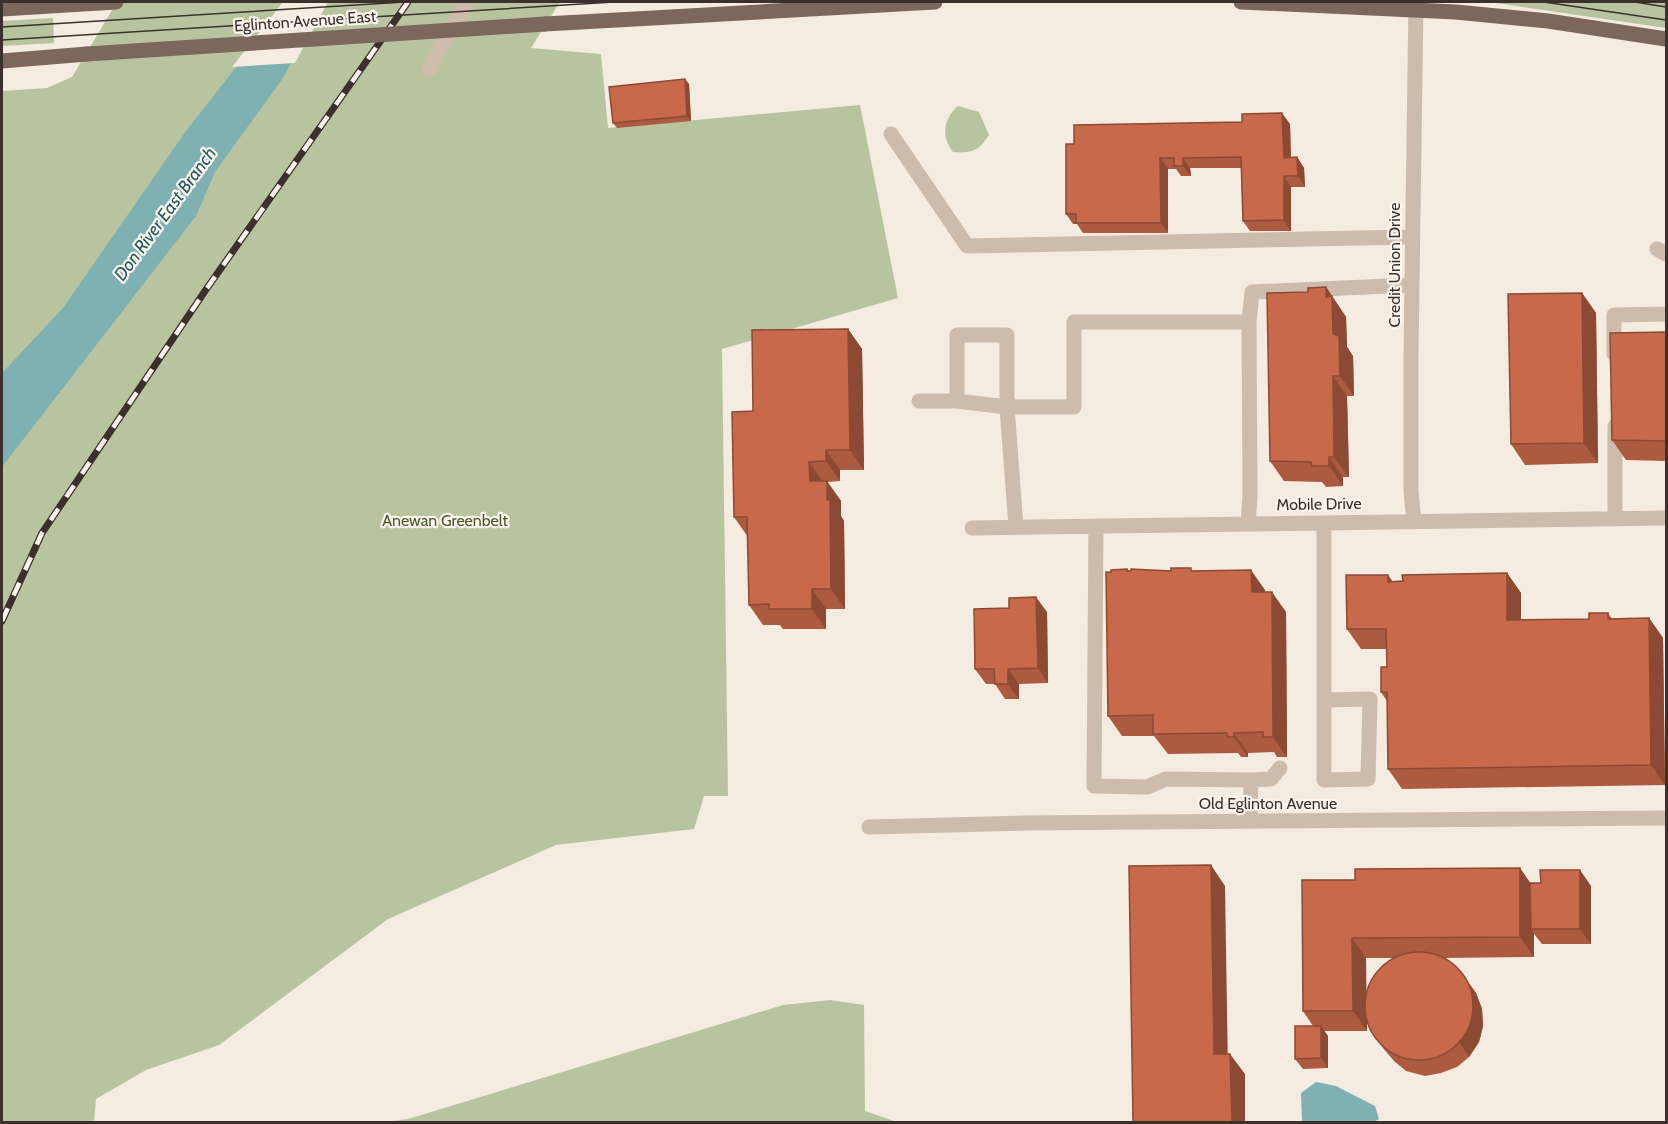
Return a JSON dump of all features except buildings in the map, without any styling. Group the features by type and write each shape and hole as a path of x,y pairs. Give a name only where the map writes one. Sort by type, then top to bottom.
{"main road":[{"path":"2,9 116,2"},
{"name":"Eglinton Avenue East","path":"2,60 545,24 935,2"},
{"path":"1241,2 1416,5 1548,21 1666,39"}],"street":[{"path":"429,70 467,2"},
{"name":"Credit Union Drive","path":"1414,522 1411,491 1416,5"},
{"path":"891,134 967,246 1412,237"},
{"path":"1248,524 1250,496 1249,322 1252,292 1412,285"},
{"path":"1614,372 1614,315 1666,314"},
{"path":"919,402 957,401 1007,407 1074,407 1074,322 1249,322"},
{"path":"957,401 957,335 1007,335 1007,407 1016,527"},
{"path":"1615,406 1615,519"},
{"name":"Mobile Drive","path":"972,528 1666,518"},
{"path":"1324,522 1324,700 1324,780 1368,779 1370,699 1324,700"},
{"path":"1096,526 1094,786 1147,787 1166,779 1271,779 1280,768"},
{"path":"1250,821 1251,780"},
{"name":"Old Eglinton Avenue","path":"869,827 1024,823 1666,818"}],"green space":[{"name":"Anewan Greenbelt","path":"117,2 560,2 531,48 601,54 608,128 860,105 898,298 722,349 728,796 704,796 694,829 556,845 388,919 219,1045 146,1070 96,1099 94,1122 2,1122 2,91 47,88 72,77"},
{"path":"1489,2 1666,2 1666,28"},
{"path":"53,18 54,43 2,46 2,21"},
{"path":"958,106 979,112 989,135 978,148 970,152 953,152 945,134 949,117"},
{"path":"830,1000 864,1005 865,1111 897,1122 385,1122 408,1119 783,1005"}],"water":[{"name":"Don River East Branch","path":"287,2 325,2 283,78 215,172 196,216 2,467 2,373 63,308 186,131"},
{"path":"1316,1082 1336,1086 1375,1106 1379,1119 1374,1122 1302,1122 1301,1093"}],"pier":[{"path":"283,2 328,2 295,63 232,67"}],"tram line":[{"path":"2,27 405,2"},
{"path":"2,40 614,2"},
{"path":"1544,2 1666,20"},
{"path":"1635,2 1666,7"}],"railway":[{"path":"2,621 42,533 205,291 408,2"}]}
